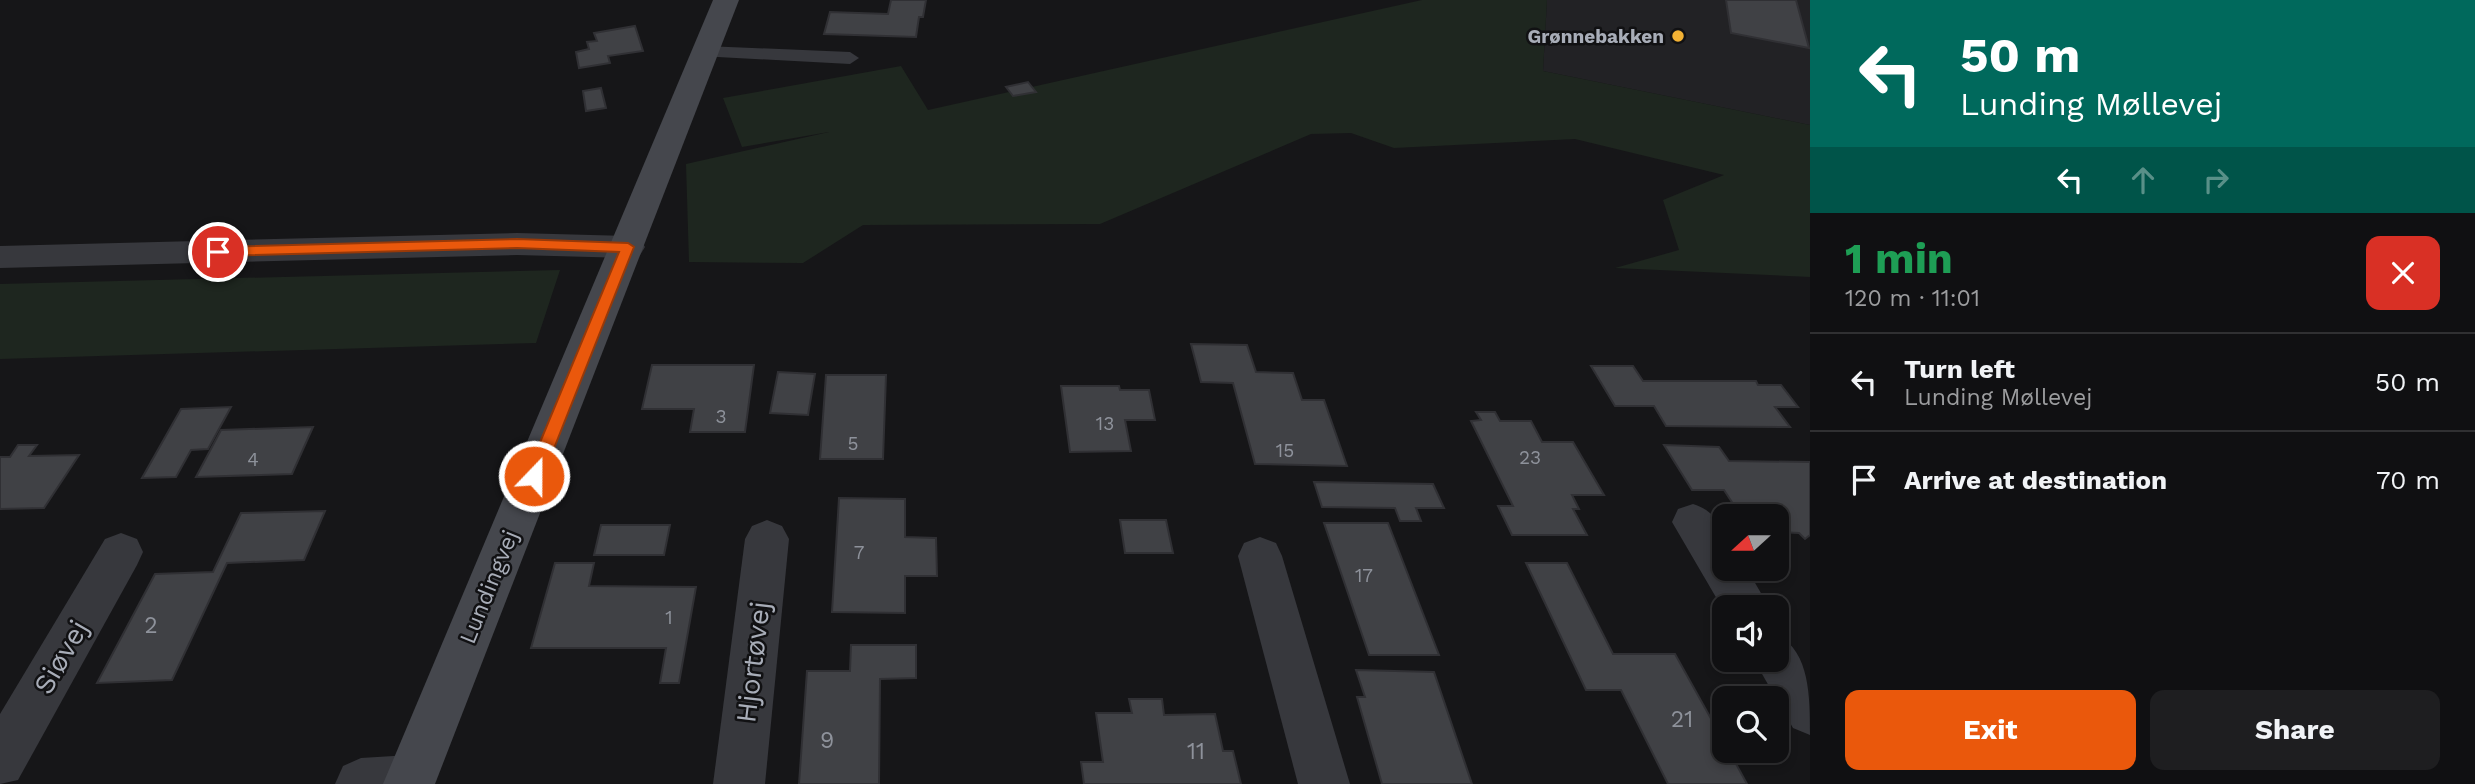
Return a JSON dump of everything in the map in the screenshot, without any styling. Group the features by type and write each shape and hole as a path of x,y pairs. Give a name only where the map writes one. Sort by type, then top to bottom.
{"street":[{"name":"Lundingvej","path":"393,783 628,247 726,0"},
{"path":"0,257 517,244 628,247"},
{"path":"1693,522 1739,595"},
{"name":"Hjortøvej","path":"739,784 767,539"},
{"name":"Siøvej","path":"0,762 121,552"},
{"path":"1260,556 1324,784"},
{"path":"1786,672 1810,711"}],"lane":[{"path":"705,52 850,58"}],"shaded area":[{"path":"1422,0 1547,0 1543,71 1810,125 1810,277 1615,268 1679,250 1663,200 1724,175 1575,139 1394,148 1351,133 1311,134 1100,224 863,225 803,263 689,262 686,164 829,132 742,147 723,98 901,66 928,110"},
{"name":"Grønnebakken","path":"1547,0 1810,0 1810,125 1543,71"},
{"path":"560,270 536,343 0,359 0,284"}],"building":[{"path":"891,0 926,0 923,17 919,17 916,37 824,34 830,12 888,14"},
{"path":"1726,0 1796,0 1809,48 1731,33"},
{"path":"635,26 643,51 608,56 610,63 579,68 576,52 589,49 587,42 597,41 594,33"},
{"path":"1028,82 1036,92 1013,96 1006,87"},
{"path":"601,88 606,108 586,111 583,91"},
{"path":"1191,344 1247,345 1256,372 1293,373 1302,400 1324,400 1347,466 1255,464 1233,383 1201,382"},
{"path":"652,365 754,365 745,432 690,432 694,409 642,409"},
{"path":"1591,366 1633,366 1643,381 1756,381 1758,385 1781,385 1798,407 1775,407 1790,427 1666,426 1654,406 1615,406"},
{"path":"778,372 815,374 808,415 770,413"},
{"path":"826,375 886,375 883,459 820,459"},
{"path":"1061,386 1119,386 1120,390 1149,390 1155,420 1125,420 1131,451 1070,452"},
{"path":"231,407 208,449 191,450 176,477 142,478 181,409"},
{"path":"1476,412 1495,412 1500,421 1531,421 1542,442 1573,442 1604,495 1572,495 1579,509 1573,509 1587,535 1512,535 1498,506 1513,506 1471,421 1481,420"},
{"path":"313,427 292,474 196,477 221,430"},
{"path":"18,445 37,445 29,456 79,455 44,508 0,509 0,457 10,457"},
{"path":"1664,445 1719,447 1729,461 1810,462 1810,535 1805,539 1799,533 1789,533 1789,504 1733,504 1724,490 1692,490"},
{"path":"1314,482 1433,484 1444,508 1416,508 1421,521 1400,521 1395,508 1322,507"},
{"path":"839,498 905,499 905,537 936,538 937,576 905,576 905,613 832,612"},
{"path":"325,511 304,560 227,563 172,680 97,683 155,574 213,572 241,513"},
{"path":"1120,520 1166,520 1173,553 1125,553"},
{"path":"1324,523 1388,523 1439,655 1369,655"},
{"path":"601,525 670,525 664,555 594,555"},
{"path":"555,563 594,563 589,586 696,587 679,683 660,683 666,648 531,648"},
{"path":"1526,563 1567,563 1613,654 1675,654 1712,720 1712,763 1736,763 1747,784 1668,784 1621,690 1586,690"},
{"path":"851,645 916,645 916,678 880,679 879,784 799,784 807,671 850,671"},
{"path":"1356,670 1434,672 1472,784 1382,784 1357,697 1365,697"},
{"path":"1129,699 1162,699 1164,715 1215,714 1223,751 1233,751 1241,784 1084,784 1081,762 1103,762 1096,713 1132,713"}],"place":[{"name":"Grønnebakken","path":"1678,36"}],"route":[{"path":"218,252 517,244 628,247 534,476"}]}
